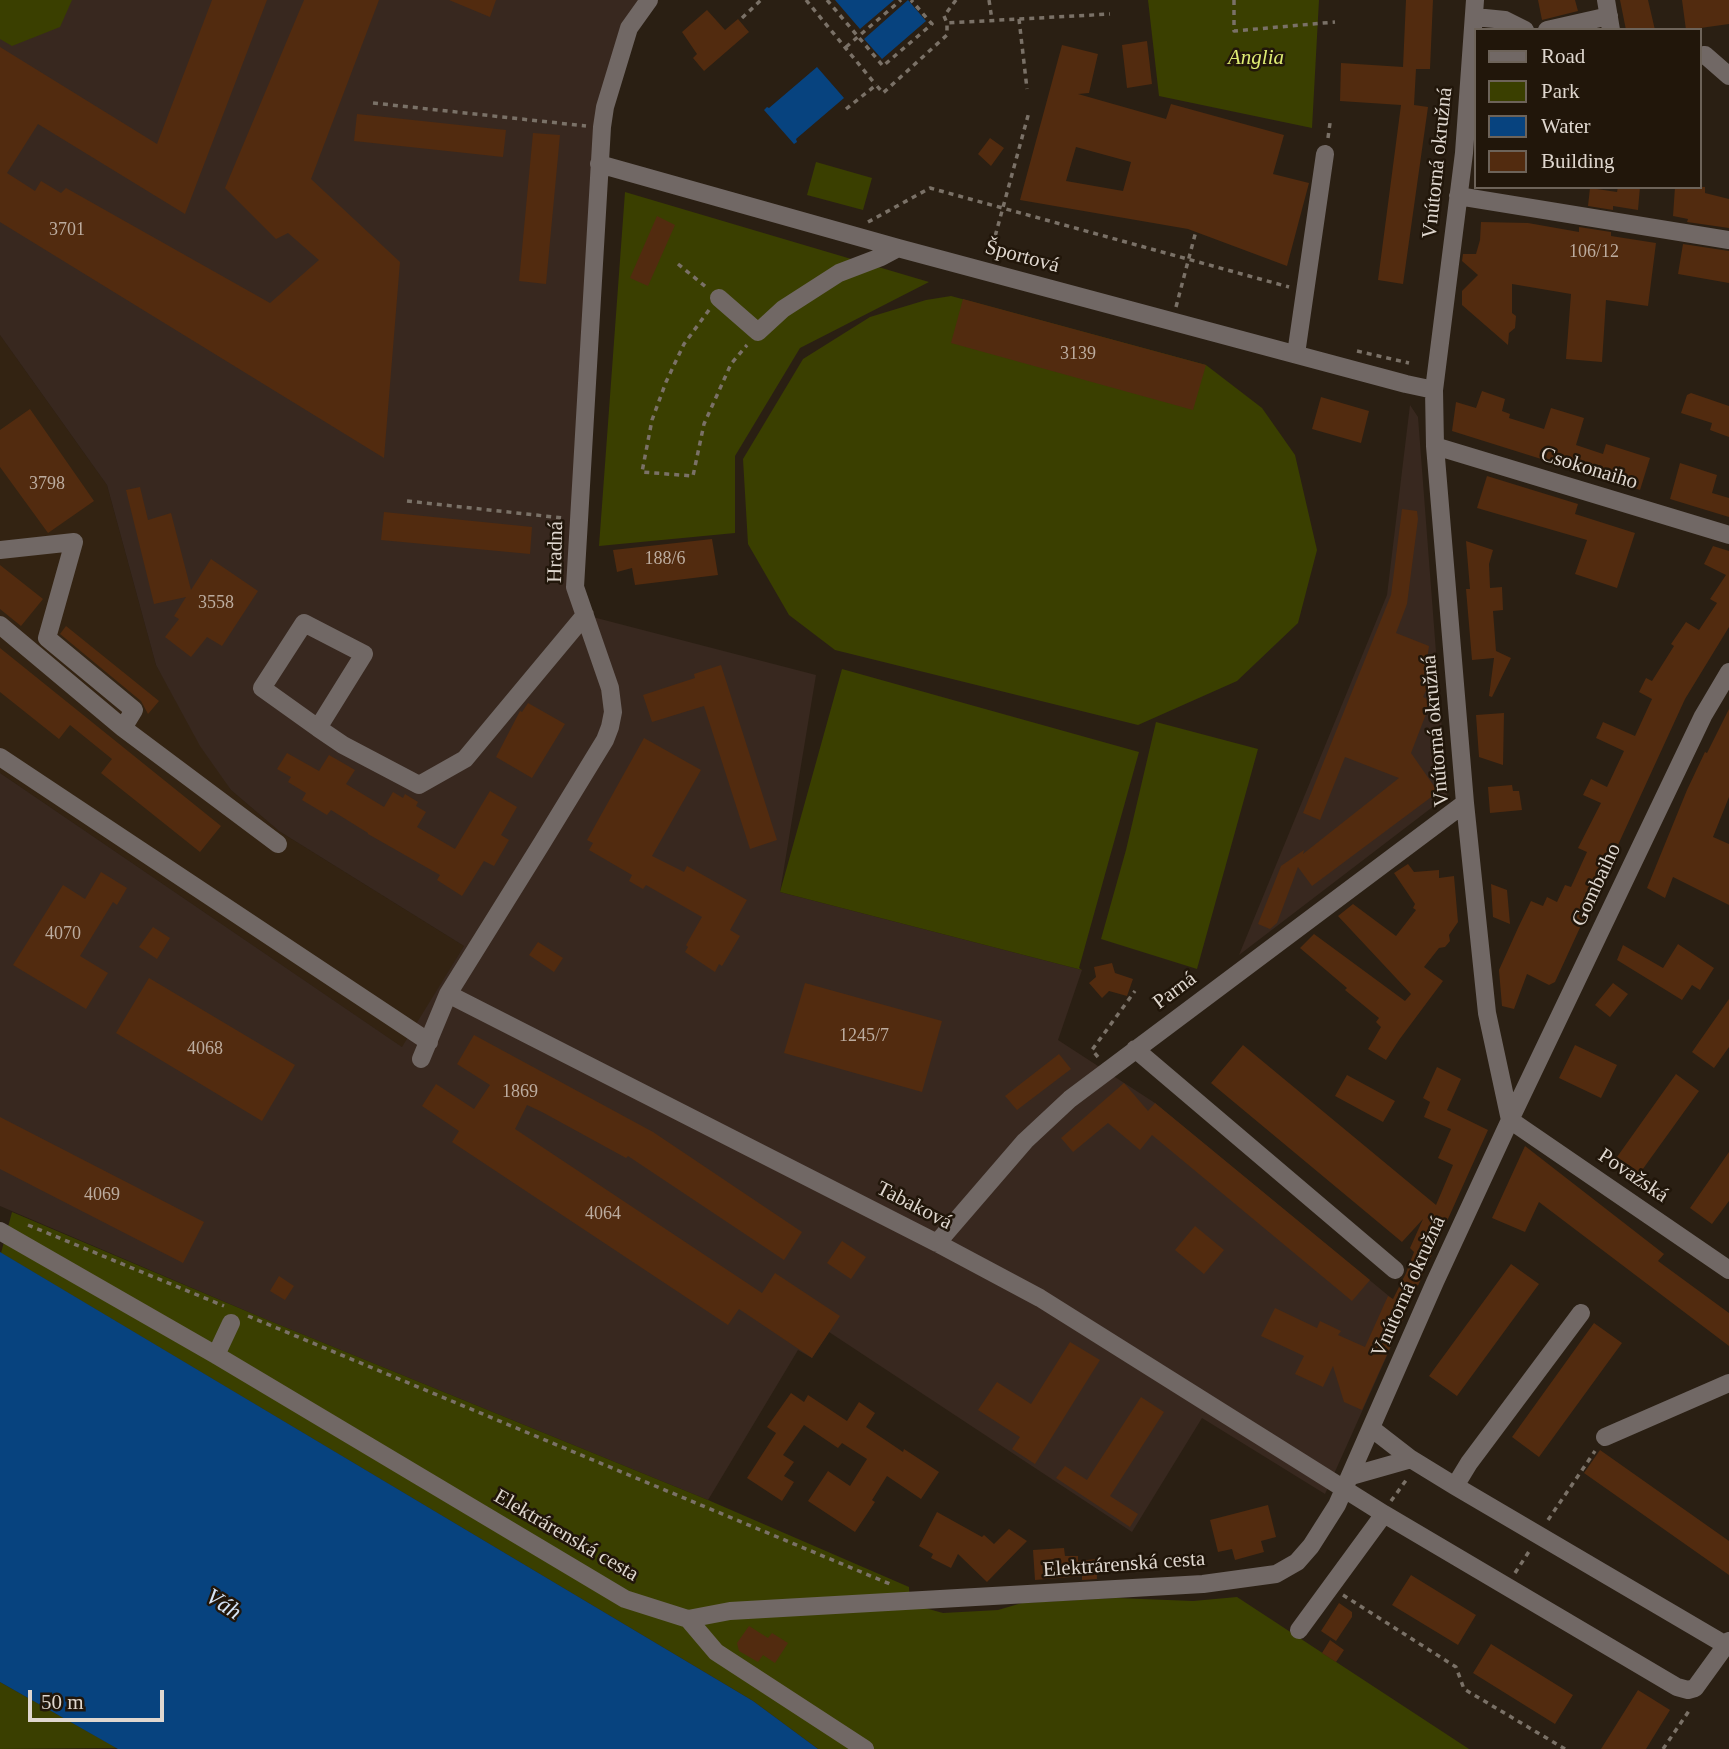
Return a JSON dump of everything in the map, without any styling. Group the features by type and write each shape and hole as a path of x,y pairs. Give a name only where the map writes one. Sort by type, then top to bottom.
{"street":[{"name":"Hradná","path":"421,1059 448,994 605,740 610,727 613,702 610,688 575,587 602,127 605,107 629,28 649,0"},
{"path":"1485,0 1505,20"},
{"path":"1475,8 1521,28"},
{"name":"Vnútorná okružná","path":"1347,1481 1510,1120 1487,1013 1465,803 1435,446 1434,390 1458,196 1475,8"},
{"path":"1554,28 1609,15"},
{"path":"1701,56 1705,55 1729,76"},
{"path":"1296,354 1325,154"},
{"name":"Športová","path":"599,164 985,271 1434,390"},
{"path":"1458,196 1729,240"},
{"path":"719,298 758,332 783,309 839,273 881,257 898,247"},
{"name":"Csokonaiho","path":"1435,446 1729,536"},
{"path":"0,550 74,542 47,638 134,710 123,729"},
{"path":"318,728 364,654 304,623 262,688 318,728 343,745 419,785 465,760 585,615"},
{"path":"0,625 123,729 278,844"},
{"name":"Gombaiho","path":"1510,1120 1703,716 1729,672"},
{"path":"0,757 429,1042"},
{"name":"Parná","path":"937,1244 1025,1141 1070,1099 1465,803"},
{"name":"Tabaková","path":"448,994 1040,1298 1347,1481 1386,1510 1507,1587 1683,1689 1695,1688 1728,1644"},
{"path":"1135,1049 1395,1270"},
{"name":"Považská","path":"1510,1120 1729,1270"},
{"name":"Elektrárenská cesta","path":"0,1231 216,1355 625,1599 688,1619 730,1611 1203,1584 1276,1574 1297,1562 1311,1546 1337,1504 1347,1481"},
{"path":"1455,1486 1469,1462 1581,1313"},
{"path":"216,1355 234,1317"},
{"path":"1605,1437 1729,1383"},
{"path":"1371,1428 1411,1466 1455,1486 1728,1644"},
{"path":"1347,1481 1411,1466"},
{"path":"1299,1630 1386,1510"},
{"path":"688,1619 716,1653 865,1749"}],"path":[{"path":"742,18 761,0"},
{"path":"806,0 883,93 947,35 944,16 956,0"},
{"path":"827,0 883,66 932,24 911,0"},
{"path":"846,47 901,0"},
{"path":"989,0 992,20"},
{"path":"1234,0 1234,31 1335,22"},
{"path":"947,23 1111,14"},
{"path":"1019,19 1027,89"},
{"path":"846,109 876,85"},
{"path":"373,103 602,127"},
{"path":"985,271 1029,111"},
{"path":"866,223 930,188 1296,289 1301,315"},
{"path":"1172,321 1196,231"},
{"path":"678,264 719,298 684,344 666,382 652,419 642,472 693,476 704,424 731,364 758,332"},
{"path":"1355,350 1409,363"},
{"path":"407,501 579,520"},
{"path":"1107,1070 1092,1050 1135,991"},
{"path":"18,1221 224,1306"},
{"path":"234,1317 891,1584"},
{"path":"1507,1587 1605,1437"},
{"path":"1386,1510 1411,1466"},
{"path":"1330,1587 1456,1667 1464,1689 1565,1749"},
{"path":"1663,1749 1693,1704"}],"shaded area":[{"path":"0,0 649,0 605,107 575,587 585,615 816,675 780,892 1082,970 1058,1040 1155,1103 1407,1311 1325,1494 1202,1418 1132,1532 829,1332 812,1358 798,1350 708,1500 265,1319 0,1206 0,773 402,1047 464,946 279,831 231,790 200,746 156,665 107,485 0,335"},
{"path":"0,335 107,485 156,665 231,790 279,831 464,946 403,1048 0,773"},
{"path":"1410,405 1418,417 1447,796 1239,955 1387,595"}],"green space":[{"path":"0,0 72,0 60,27 12,46 0,39"},
{"name":"Anglia","path":"1148,0 1319,0 1312,128 1159,96"},
{"path":"816,162 872,178 863,210 807,195"},
{"path":"625,192 929,282 800,348 735,456 735,533 599,546"},
{"path":"951,296 1206,365 1262,408 1295,455 1317,550 1298,623 1237,681 1138,725 835,650 789,615 748,544 743,459 803,359 870,317 926,300"},
{"path":"842,669 1139,752 1079,968 1082,970 780,892"},
{"path":"1156,722 1258,749 1197,969 1101,939 1126,850"},
{"path":"12,1212 265,1319 708,1500 909,1587 910,1608 925,1608 943,1613 998,1610 1022,1603 1117,1598 1193,1601 1237,1597 1469,1749 818,1749 753,1701 1,1253"},
{"path":"0,1682 117,1748 0,1749"}],"water":[{"path":"835,0 894,0 860,29"},
{"path":"908,0 926,21 882,59 864,39"},
{"path":"817,67 844,98 796,139 794,144 764,110"},
{"name":"Váh","path":"0,1252 753,1701 818,1749 118,1749 0,1682"}],"building":[{"path":"212,0 267,0 185,214 38,124 7,173 35,191 41,181 61,193 66,188 270,303 319,260 288,233 276,239 225,188 304,0 379,0 311,179 400,262 384,458 0,222 0,47 157,144"},
{"path":"449,0 496,0 490,17"},
{"path":"1406,0 1433,0 1430,69 1416,69 1414,105 1428,107 1403,284 1378,280 1401,105 1340,101 1341,63 1403,67"},
{"path":"1538,0 1575,0 1578,11 1542,20"},
{"path":"1620,0 1648,0 1655,28 1626,28"},
{"path":"1682,0 1729,0 1729,24 1686,28"},
{"path":"707,10 725,30 738,19 749,32 704,71 693,58 697,54 682,32"},
{"path":"1147,41 1152,84 1127,88 1122,45"},
{"path":"1062,45 1098,54 1089,93 1078,94 1166,119 1171,104 1284,135 1273,174 1309,183 1287,266 1188,229 1020,200","holes":["1076,147 1131,162 1123,191 1066,181"]},
{"path":"357,114 506,130 503,157 354,141"},
{"path":"533,133 560,135 546,284 519,281"},
{"path":"990,138 1004,148 991,166 978,154"},
{"path":"1705,187 1705,193 1729,199 1729,228 1687,222 1688,219 1673,216 1675,189"},
{"path":"1590,189 1617,192 1618,189 1640,189 1638,210 1588,206"},
{"path":"657,216 675,225 648,286 630,278"},
{"path":"1481,222 1528,223 1579,232 1579,227 1611,232 1611,236 1656,243 1648,306 1606,300 1602,362 1566,359 1571,294 1512,284 1512,313 1516,316 1515,328 1509,333 1508,345 1462,305 1462,291 1478,275 1462,261 1463,254 1476,254"},
{"path":"1683,244 1729,251 1729,283 1678,274"},
{"path":"963,299 1206,365 1193,410 951,343"},
{"path":"1482,391 1505,399 1502,411 1510,414 1509,418 1544,429 1551,408 1584,418 1576,445 1603,454 1606,444 1650,458 1640,490 1452,431 1456,402 1476,408"},
{"path":"1691,393 1729,406 1729,437 1710,430 1712,423 1681,413 1687,395"},
{"path":"1321,397 1369,411 1361,443 1312,429"},
{"path":"30,409 94,501 48,533 0,467 0,430"},
{"path":"1680,463 1717,475 1712,493 1729,498 1729,517 1670,499"},
{"path":"1487,476 1578,504 1575,514 1635,533 1617,588 1575,574 1587,540 1477,508"},
{"path":"140,487 148,520 171,513 191,590 211,559 258,591 222,646 207,637 191,657 165,637 179,619 174,616 186,597 154,604 126,490"},
{"path":"1402,509 1417,511 1418,519 1407,604 1396,633 1429,646 1424,679 1430,682 1423,697 1431,701 1411,753 1438,792 1312,886 1298,867 1277,923 1270,929 1258,924 1281,866 1304,850 1303,854 1399,778 1345,757 1320,820 1303,813 1391,595"},
{"path":"384,512 532,527 530,554 381,540"},
{"path":"712,539 718,575 635,585 632,568 617,572 613,550"},
{"path":"1466,541 1493,550 1489,564 1490,588 1502,587 1503,610 1493,611 1496,651 1511,658 1492,697 1489,696 1494,658 1472,660 1466,589 1470,589"},
{"path":"1713,546 1729,551 1729,627 1685,699 1555,982 1549,985 1527,974 1514,1009 1502,1006 1499,970 1518,928 1531,901 1543,906 1547,897 1557,902 1565,885 1571,887 1587,852 1578,848 1601,803 1583,795 1591,779 1607,787 1624,751 1596,738 1603,722 1635,736 1652,699 1639,692 1646,678 1652,681 1686,622 1699,630 1717,603 1710,599 1726,575 1704,564"},
{"path":"0,565 43,599 21,626 0,609"},
{"path":"66,626 159,701 148,714 141,701 60,634"},
{"path":"0,648 221,826 200,852 101,773 112,759 70,725 59,739 0,692"},
{"path":"721,665 777,840 750,849 704,706 652,722 643,695 695,678 694,674"},
{"path":"528,703 565,724 532,778 496,757 520,711 522,712"},
{"path":"1729,709 1729,797 1713,837 1729,844 1729,905 1673,877 1665,898 1647,888 1687,790"},
{"path":"1504,713 1503,765 1479,757 1476,715"},
{"path":"644,738 701,770 652,856 684,872 687,866 747,900 730,930 740,936 722,966 719,964 715,972 685,952 688,947 686,945 702,917 646,885 643,889 629,881 632,875 589,850 593,843 587,840"},
{"path":"287,753 319,771 329,755 355,770 346,784 384,807 393,792 403,798 405,794 418,802 416,806 426,812 417,827 455,849 490,791 517,807 501,835 509,840 494,866 484,861 462,896 437,880 440,875 331,810 327,815 302,800 306,793 288,782 291,777 277,769"},
{"path":"1512,785 1513,791 1519,791 1522,810 1490,813 1488,787"},
{"path":"1408,864 1414,872 1439,870 1439,878 1454,876 1458,922 1449,935 1450,941 1445,947 1439,948 1424,967 1443,981 1386,1060 1368,1049 1381,1027 1376,1022 1379,1018 1300,948 1314,934 1405,1001 1411,994 1338,916 1353,904 1396,936 1416,910 1413,908 1415,904 1394,873"},
{"path":"101,872 127,888 117,905 113,902 80,956 108,973 86,1009 13,965 63,885 85,899"},
{"path":"1491,884 1507,890 1510,924 1493,917"},
{"path":"153,927 170,938 157,959 139,947"},
{"path":"538,942 563,958 554,972 529,955"},
{"path":"1678,944 1714,968 1700,990 1692,985 1682,1000 1617,960 1623,945 1663,968"},
{"path":"1112,963 1115,973 1133,979 1127,996 1109,991 1102,998 1089,983 1096,977 1094,967"},
{"path":"149,978 295,1065 262,1121 116,1033"},
{"path":"805,983 942,1021 922,1092 784,1053"},
{"path":"1613,983 1628,994 1610,1017 1595,1005"},
{"path":"1729,999 1729,1047 1714,1068 1692,1052"},
{"path":"474,1035 653,1132 802,1232 784,1260 628,1156 626,1158 542,1112 527,1105 515,1129 762,1293 775,1273 840,1316 812,1358 739,1309 728,1325 452,1142 459,1131 422,1106 436,1084 474,1109 490,1085 457,1064"},
{"path":"1243,1045 1436,1205 1453,1165 1438,1158 1451,1129 1424,1117 1430,1102 1423,1098 1437,1067 1461,1079 1447,1110 1488,1130 1362,1410 1344,1402 1333,1366 1323,1387 1295,1374 1304,1356 1261,1336 1275,1308 1317,1328 1320,1321 1341,1331 1338,1335 1365,1347 1388,1296 1393,1299 1406,1273 1414,1252 1410,1248 1423,1219 1402,1242 1211,1083"},
{"path":"1575,1045 1617,1065 1601,1098 1559,1078"},
{"path":"1059,1054 1071,1069 1017,1110 1005,1096"},
{"path":"1676,1074 1699,1091 1640,1173 1617,1157"},
{"path":"1347,1075 1395,1101 1383,1122 1335,1096"},
{"path":"1124,1083 1148,1111 1155,1103 1370,1280 1352,1301 1152,1135 1140,1150 1108,1123 1073,1152 1061,1138"},
{"path":"0,1117 204,1222 183,1263 0,1169"},
{"path":"1525,1146 1664,1254 1658,1261 1729,1313 1729,1346 1539,1202 1525,1232 1492,1218"},
{"path":"1729,1152 1729,1201 1712,1224 1690,1208"},
{"path":"1195,1226 1224,1250 1204,1274 1175,1250"},
{"path":"842,1241 866,1257 851,1279 827,1263"},
{"path":"1511,1264 1539,1284 1457,1396 1429,1376"},
{"path":"279,1276 294,1286 285,1300 270,1291"},
{"path":"1594,1323 1622,1343 1539,1457 1512,1437"},
{"path":"1070,1342 1100,1360 1035,1464 1012,1449 1020,1437 978,1410 997,1382 1031,1404"},
{"path":"791,1393 804,1402 808,1395 847,1421 859,1402 875,1413 866,1427 939,1472 921,1499 887,1476 872,1500 875,1502 855,1532 808,1501 828,1471 850,1486 867,1459 842,1443 838,1448 804,1425 783,1455 794,1462 784,1476 794,1482 782,1501 747,1478 776,1433 767,1427"},
{"path":"1141,1397 1164,1412 1110,1496 1138,1514 1130,1527 1056,1478 1065,1466 1087,1480"},
{"path":"1600,1450 1729,1541 1729,1575 1584,1473"},
{"path":"1268,1505 1276,1537 1261,1541 1264,1552 1235,1560 1232,1549 1218,1552 1210,1520"},
{"path":"937,1512 982,1537 984,1535 994,1544 1009,1529 1027,1541 987,1582 958,1554 951,1568 931,1558 933,1554 919,1546"},
{"path":"1064,1548 1065,1556 1078,1556 1078,1561 1096,1559 1097,1579 1082,1580 1082,1576 1035,1580 1033,1550"},
{"path":"1411,1575 1476,1615 1458,1645 1392,1605"},
{"path":"1339,1603 1352,1612 1352,1617 1336,1641 1321,1631"},
{"path":"749,1626 768,1638 772,1633 788,1643 775,1663 763,1655 758,1662 739,1651 737,1643"},
{"path":"1330,1640 1344,1650 1336,1662 1322,1653"},
{"path":"1491,1644 1573,1695 1555,1724 1473,1673"},
{"path":"1638,1690 1670,1710 1646,1749 1601,1749"}]}
